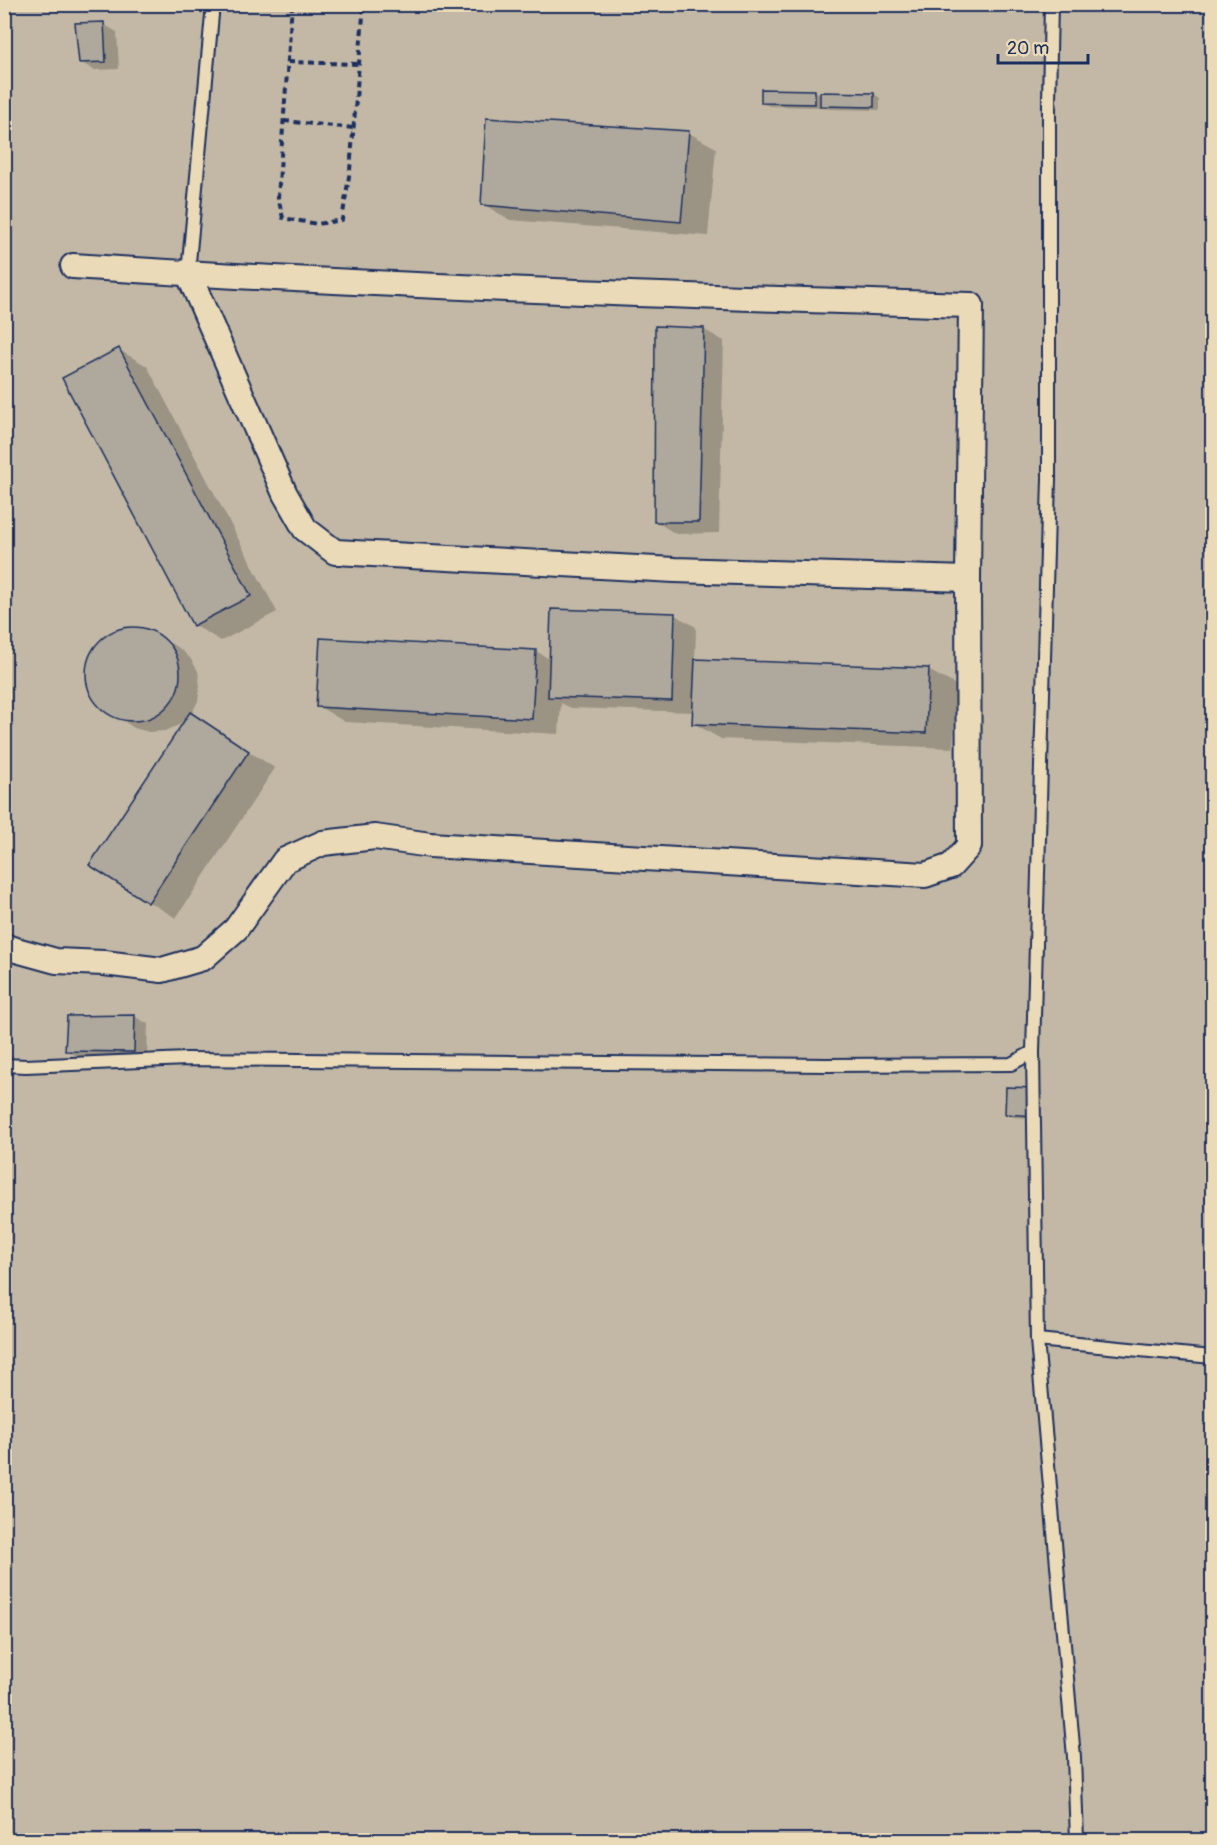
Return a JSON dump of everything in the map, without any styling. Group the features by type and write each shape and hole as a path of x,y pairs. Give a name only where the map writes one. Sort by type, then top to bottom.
{"street":[{"path":"4,945 56,961 162,969 203,958 236,929 285,860 323,843 375,837 430,845 925,875 951,866 969,846 970,305 672,297 74,266"},
{"path":"188,273 285,494 305,529 335,552 675,570 968,579"}],"lane":[{"path":"188,273 213,4"},
{"path":"1051,4 1049,479 1033,1052 1037,1340 1074,1757 1077,1840"},
{"path":"4,1065 187,1059 826,1065 1011,1064 1033,1052"},
{"path":"1037,1340 1212,1357"}],"path":[{"path":"292,4 278,197 283,218 317,224 342,220 350,170 364,4"},
{"path":"288,63 359,64"},
{"path":"284,121 353,128"}],"shaded area":[{"path":"5,5 1212,5 1212,1840 5,1840"}],"building":[{"path":"104,22 106,62 79,63 75,23"},
{"path":"761,89 815,90 815,104 761,103"},
{"path":"820,92 874,93 874,107 820,106"},
{"path":"486,118 689,131 681,222 481,205"},
{"path":"655,326 704,328 699,522 654,522"},
{"path":"119,348 251,596 193,626 62,378"},
{"path":"551,609 675,613 672,701 548,697"},
{"path":"133,627 151,631 166,641 176,656 180,674 176,692 166,707 151,717 133,721 115,717 100,707 90,692 86,674 90,656 100,641 115,631"},
{"path":"320,638 536,650 532,719 316,707"},
{"path":"695,659 929,668 926,733 692,724"},
{"path":"190,712 249,751 148,903 89,865"},
{"path":"135,1015 134,1052 65,1051 67,1016"},
{"path":"1006,1087 1034,1088 1034,1116 1005,1114"}]}
